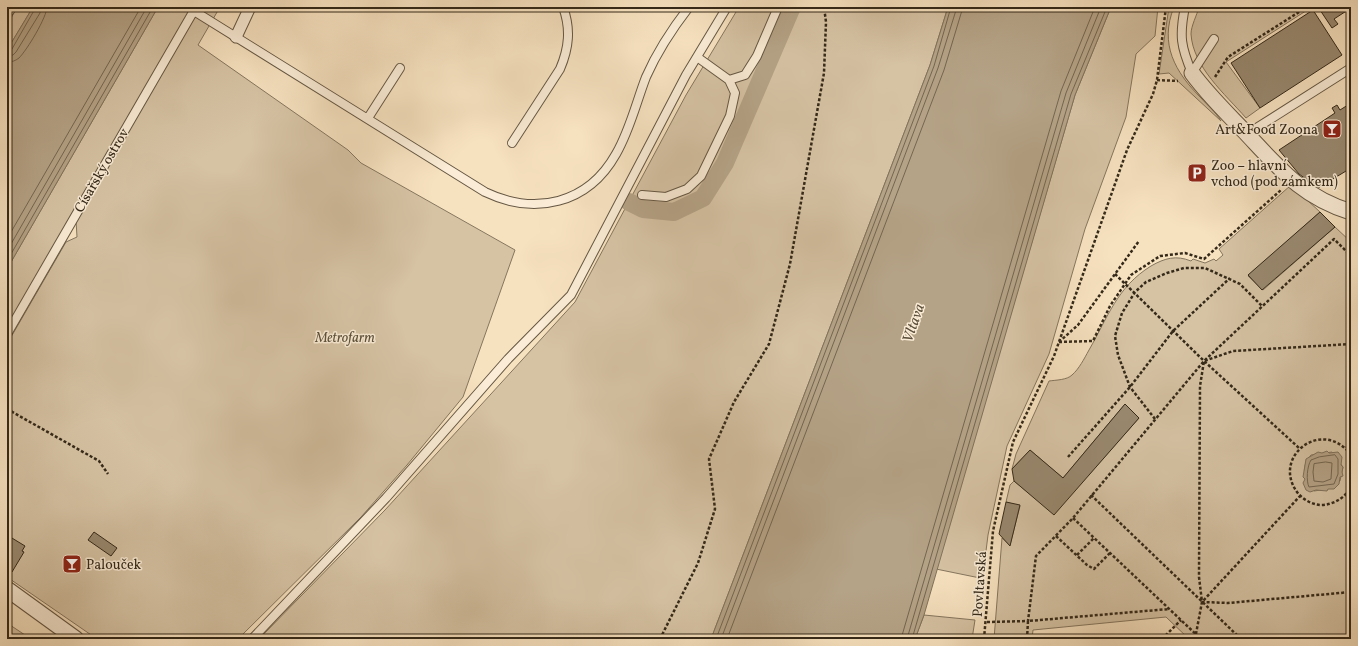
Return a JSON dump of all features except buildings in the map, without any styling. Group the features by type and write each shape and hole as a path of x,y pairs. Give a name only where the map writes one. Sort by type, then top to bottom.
{"street":[{"path":"236,37 250,7"},
{"path":"1192,73 1214,100 1247,134 1286,183 1320,200 1351,212"},
{"path":"7,590 76,639"}],"lane":[{"path":"512,143 560,69 565,57 569,30 563,7"},
{"path":"195,9 236,37 498,198 527,204 542,204 570,197 592,184 610,164 627,131 646,78 656,57 667,37 689,7"},
{"path":"252,639 386,498 508,359 571,295 697,57 727,7"},
{"path":"730,80 745,76 757,56 778,7"},
{"path":"1185,7 1181,27 1182,50 1192,73"},
{"name":"Císařský ostrov","path":"7,334 195,9"},
{"path":"1192,73 1214,39"},
{"path":"642,195 666,197 687,189 701,176 730,116 735,92 730,80 697,57"},
{"path":"368,118 400,68"},
{"path":"1247,134 1351,68"}],"path":[{"path":"660,639 698,563 715,509 709,459 734,402 769,344 773,330 790,264 824,73 826,22 824,7"},
{"name":"Povltavská","path":"984,639 993,531 1013,442 1059,342 1127,150 1153,94 1157,80 1166,7"},
{"path":"1213,82 1228,57 1307,7"},
{"path":"1157,80 1176,80"},
{"path":"1059,342 1093,341 1110,306 1125,282 1131,276 1160,256 1185,253 1204,259 1286,183"},
{"path":"1027,639 1036,556 1073,518 1204,361 1334,239 1351,256"},
{"path":"1059,342 1078,325 1139,241"},
{"path":"1155,419 1130,387 1118,355 1114,336 1122,313 1135,292 1146,282 1184,268 1205,268 1230,278 1240,284 1262,306"},
{"path":"1115,274 1125,282 1204,361 1299,448"},
{"path":"1068,457 1130,387 1173,331 1230,278"},
{"path":"1204,361 1233,351 1351,344"},
{"path":"1195,639 1202,602 1199,577 1200,386 1204,361"},
{"path":"7,409 99,461 108,474"},
{"path":"1351,455 1346,448 1338,442 1328,439 1318,439 1308,442 1299,448 1293,457 1290,467 1290,478 1294,488 1300,496 1308,502 1318,505 1338,501 1346,495 1351,488"},
{"path":"1346,448 1351,443"},
{"path":"1091,495 1241,639"},
{"path":"1346,495 1351,500"},
{"path":"1202,602 1300,496"},
{"path":"1073,518 1202,639"},
{"path":"1056,536 1087,565 1094,569 1110,553"},
{"path":"1077,556 1094,538"},
{"path":"1202,602 1228,603 1351,592"},
{"path":"986,622 1028,622 1170,609"},
{"path":"1162,639 1181,620"}],"green space":[{"path":"17,7 33,7 7,50 7,26"},
{"name":"Metrofarm","path":"158,7 220,7 198,45 348,150 361,163 515,250 463,397 407,465 361,517 238,639 97,639 7,577 7,344 66,242 77,237 76,220 7,332 7,269"},
{"path":"739,7 948,7 930,65 711,639 259,639 385,510 575,302 686,95"},
{"path":"1111,7 1158,7 1155,36 1136,54 1126,117 1085,229 1049,354 1007,446 988,535 983,575 980,578 936,569 1075,95"},
{"path":"1169,7 1174,7 1168,33 1172,57 1177,68 1192,88 1214,111 1221,121 1169,73 1159,74"},
{"path":"1199,7 1312,7 1226,62 1260,108 1246,118 1211,79 1197,58 1191,34"},
{"path":"1291,185 1320,212 1248,276 1263,290 1335,227 1351,242 1351,639 1189,639 1166,617 1033,630 1032,639 994,639 1002,538 1010,545 1020,506 1006,502 1010,485 1014,481 1054,514 1139,418 1125,404 1063,478 1030,450 1012,469 1016,454 1049,381 1067,378 1077,370 1121,293 1139,274 1156,263 1171,258 1180,258 1191,261 1193,259 1205,263 1214,259 1216,261 1223,255 1219,249","holes":["1332,452 1343,467 1340,481 1328,489 1314,491 1308,482 1304,469 1305,464 1311,455"]},
{"path":"924,615 975,620 972,639 915,639"},
{"path":"7,623 31,639 7,639"}],"water":[{"path":"33,7 158,7 7,269 7,50"},
{"name":"Vltava","path":"948,7 1111,7 1075,95 924,615 915,639 711,639 930,65"},
{"path":"1327,451 1329,453 1338,452 1342,457 1341,465 1343,467 1343,476 1340,477 1339,484 1334,489 1328,489 1327,491 1316,490 1310,492 1306,490 1303,483 1305,479 1303,477 1306,459 1318,452 1322,453"}],"waterway":[{"path":"629,202 643,209 674,212 703,198 725,163 792,7"}],"place":[{"name":"Art&Food Zoona","path":"1332,129"},
{"name":"Zoo – hlavní vchod (pod zámkem)","path":"1197,173"},
{"name":"Palouček","path":"72,564"}]}
